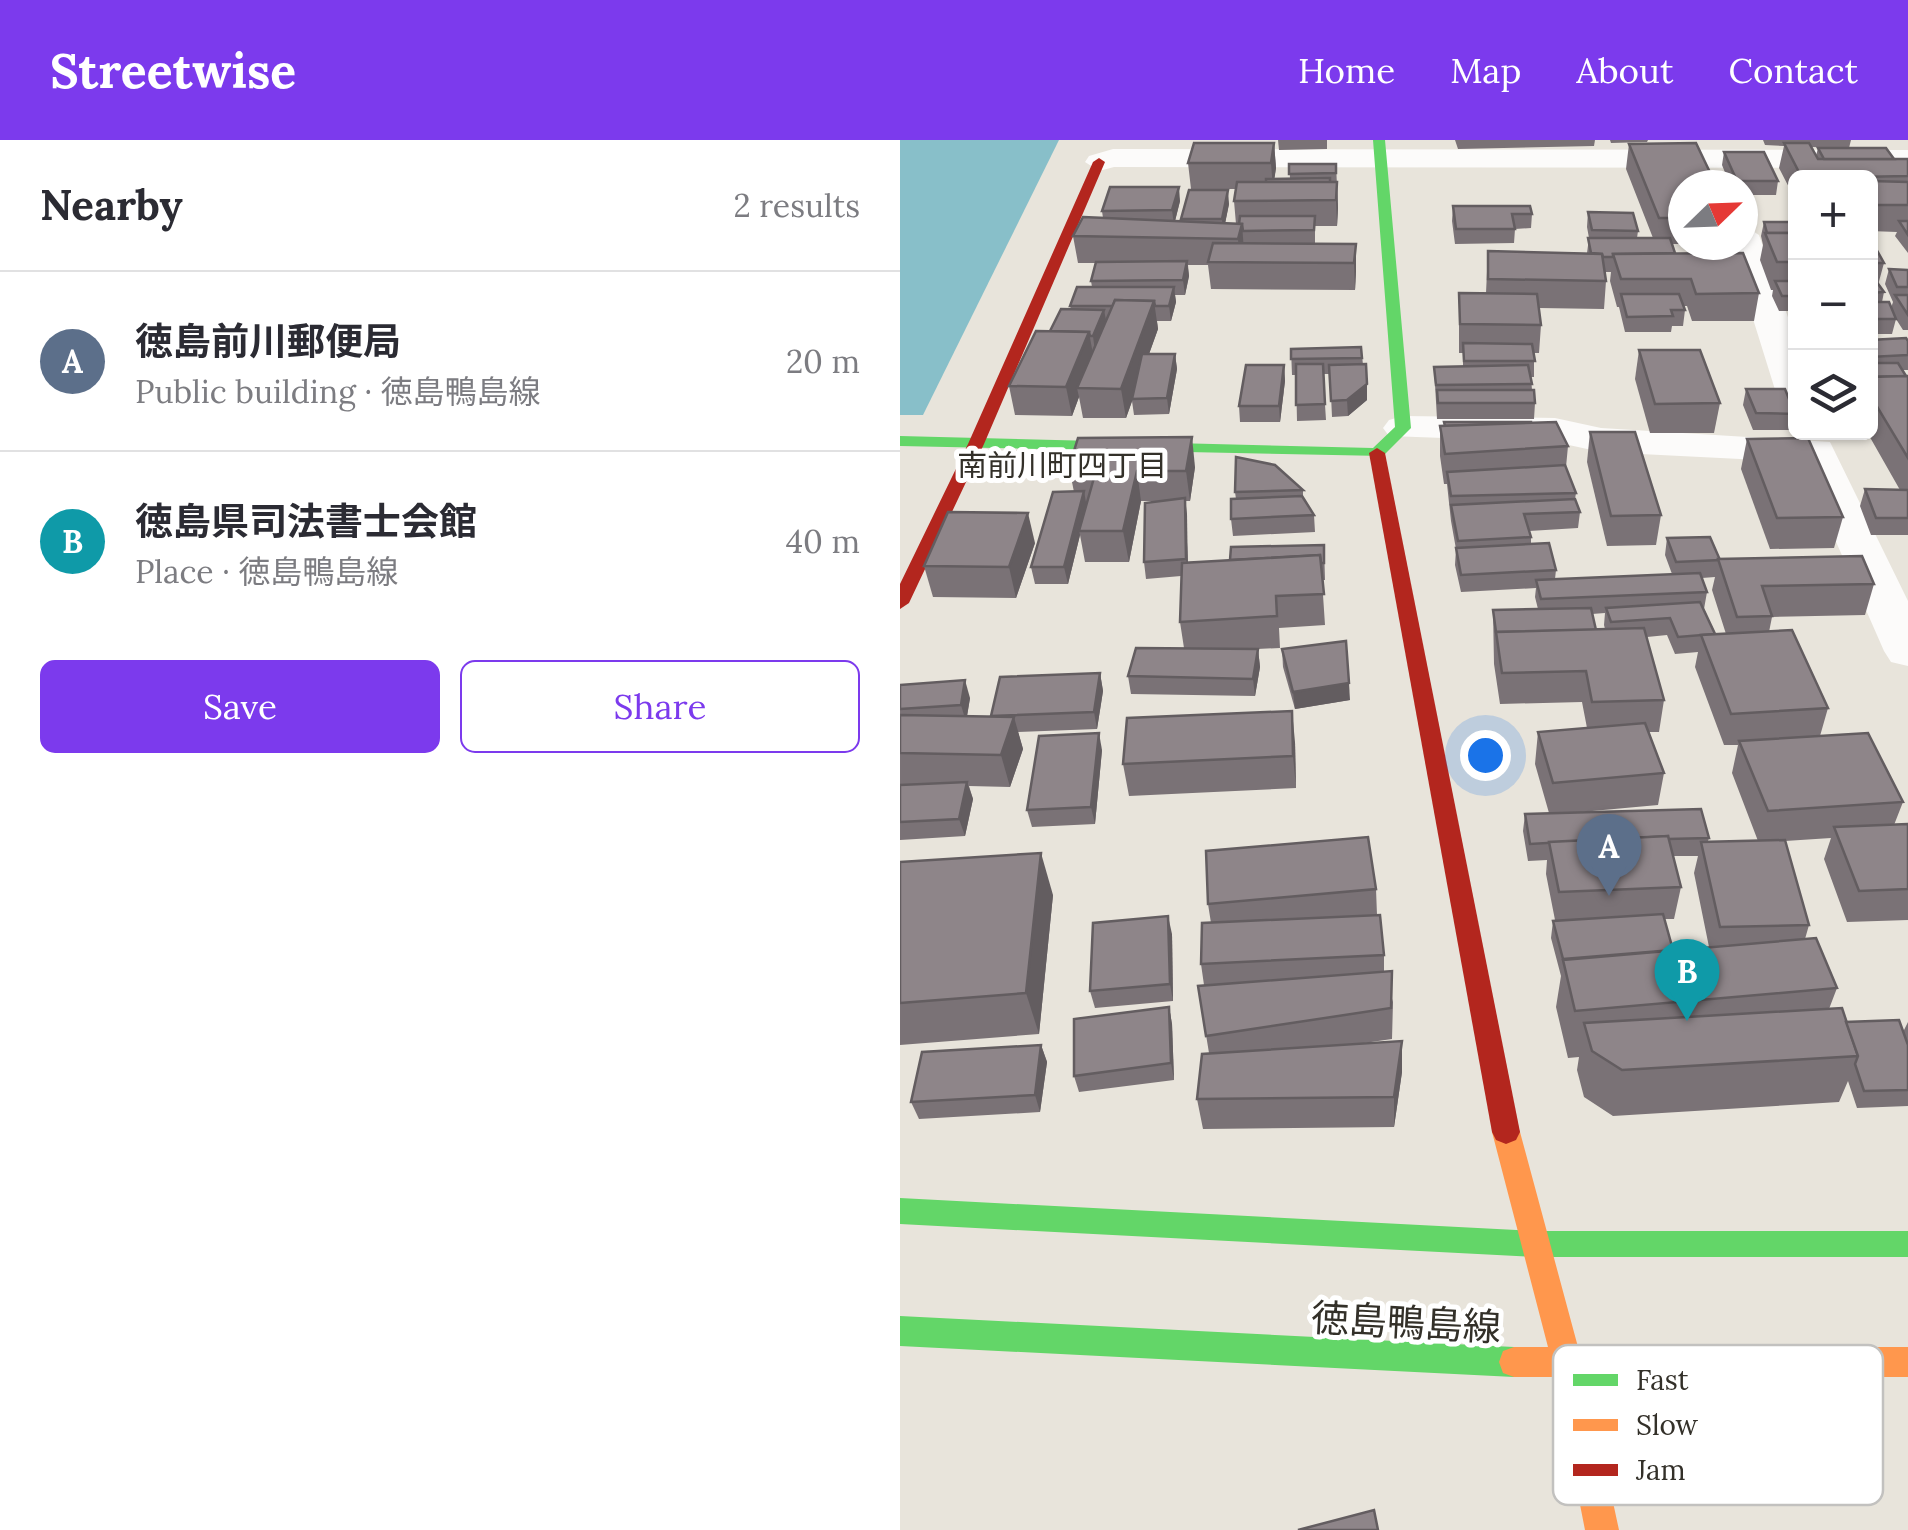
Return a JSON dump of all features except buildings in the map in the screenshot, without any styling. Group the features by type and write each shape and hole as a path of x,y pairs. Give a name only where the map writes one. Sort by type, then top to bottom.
{"street":[{"path":"1382,149 1390,440 1507,1135 1563,1345"},
{"path":"900,602 976,444 1098,162 1113,158 1382,149 1908,158"},
{"path":"1709,157 1715,170"},
{"path":"1751,260 1788,372"},
{"path":"900,441 976,444 1390,440 1554,430 1601,440 1812,442 1908,652"},
{"path":"900,1211 1535,1244 1908,1244"},
{"name":"徳島鴨島線","path":"900,1331 1553,1364"},
{"name":"徳島鴨島線","path":"1883,1362 1908,1362"},
{"path":"1597,1505 1602,1530"}],"water":[{"path":"900,140 1059,140 923,415 900,415"}],"traffic: fast":[{"path":"900,441 1377,453 1403,428 1379,140"},
{"path":"900,1211 1535,1244 1908,1244"},
{"path":"900,1331 1514,1362"}],"traffic: slow":[{"path":"1506,1132 1563,1345"},
{"path":"1514,1362 1553,1362"},
{"path":"1883,1362 1908,1362"},
{"path":"1597,1505 1602,1530"}],"traffic: jam":[{"path":"900,603 976,444 1099,162"},
{"path":"1377,453 1506,1132"}],"place":[{"name":"徳島前川郵便局","path":"1609,896"},
{"name":"徳島県司法書士会館","path":"1687,1021"}],"district":[{"name":"南前川町四丁目","path":"1062,465"}]}
